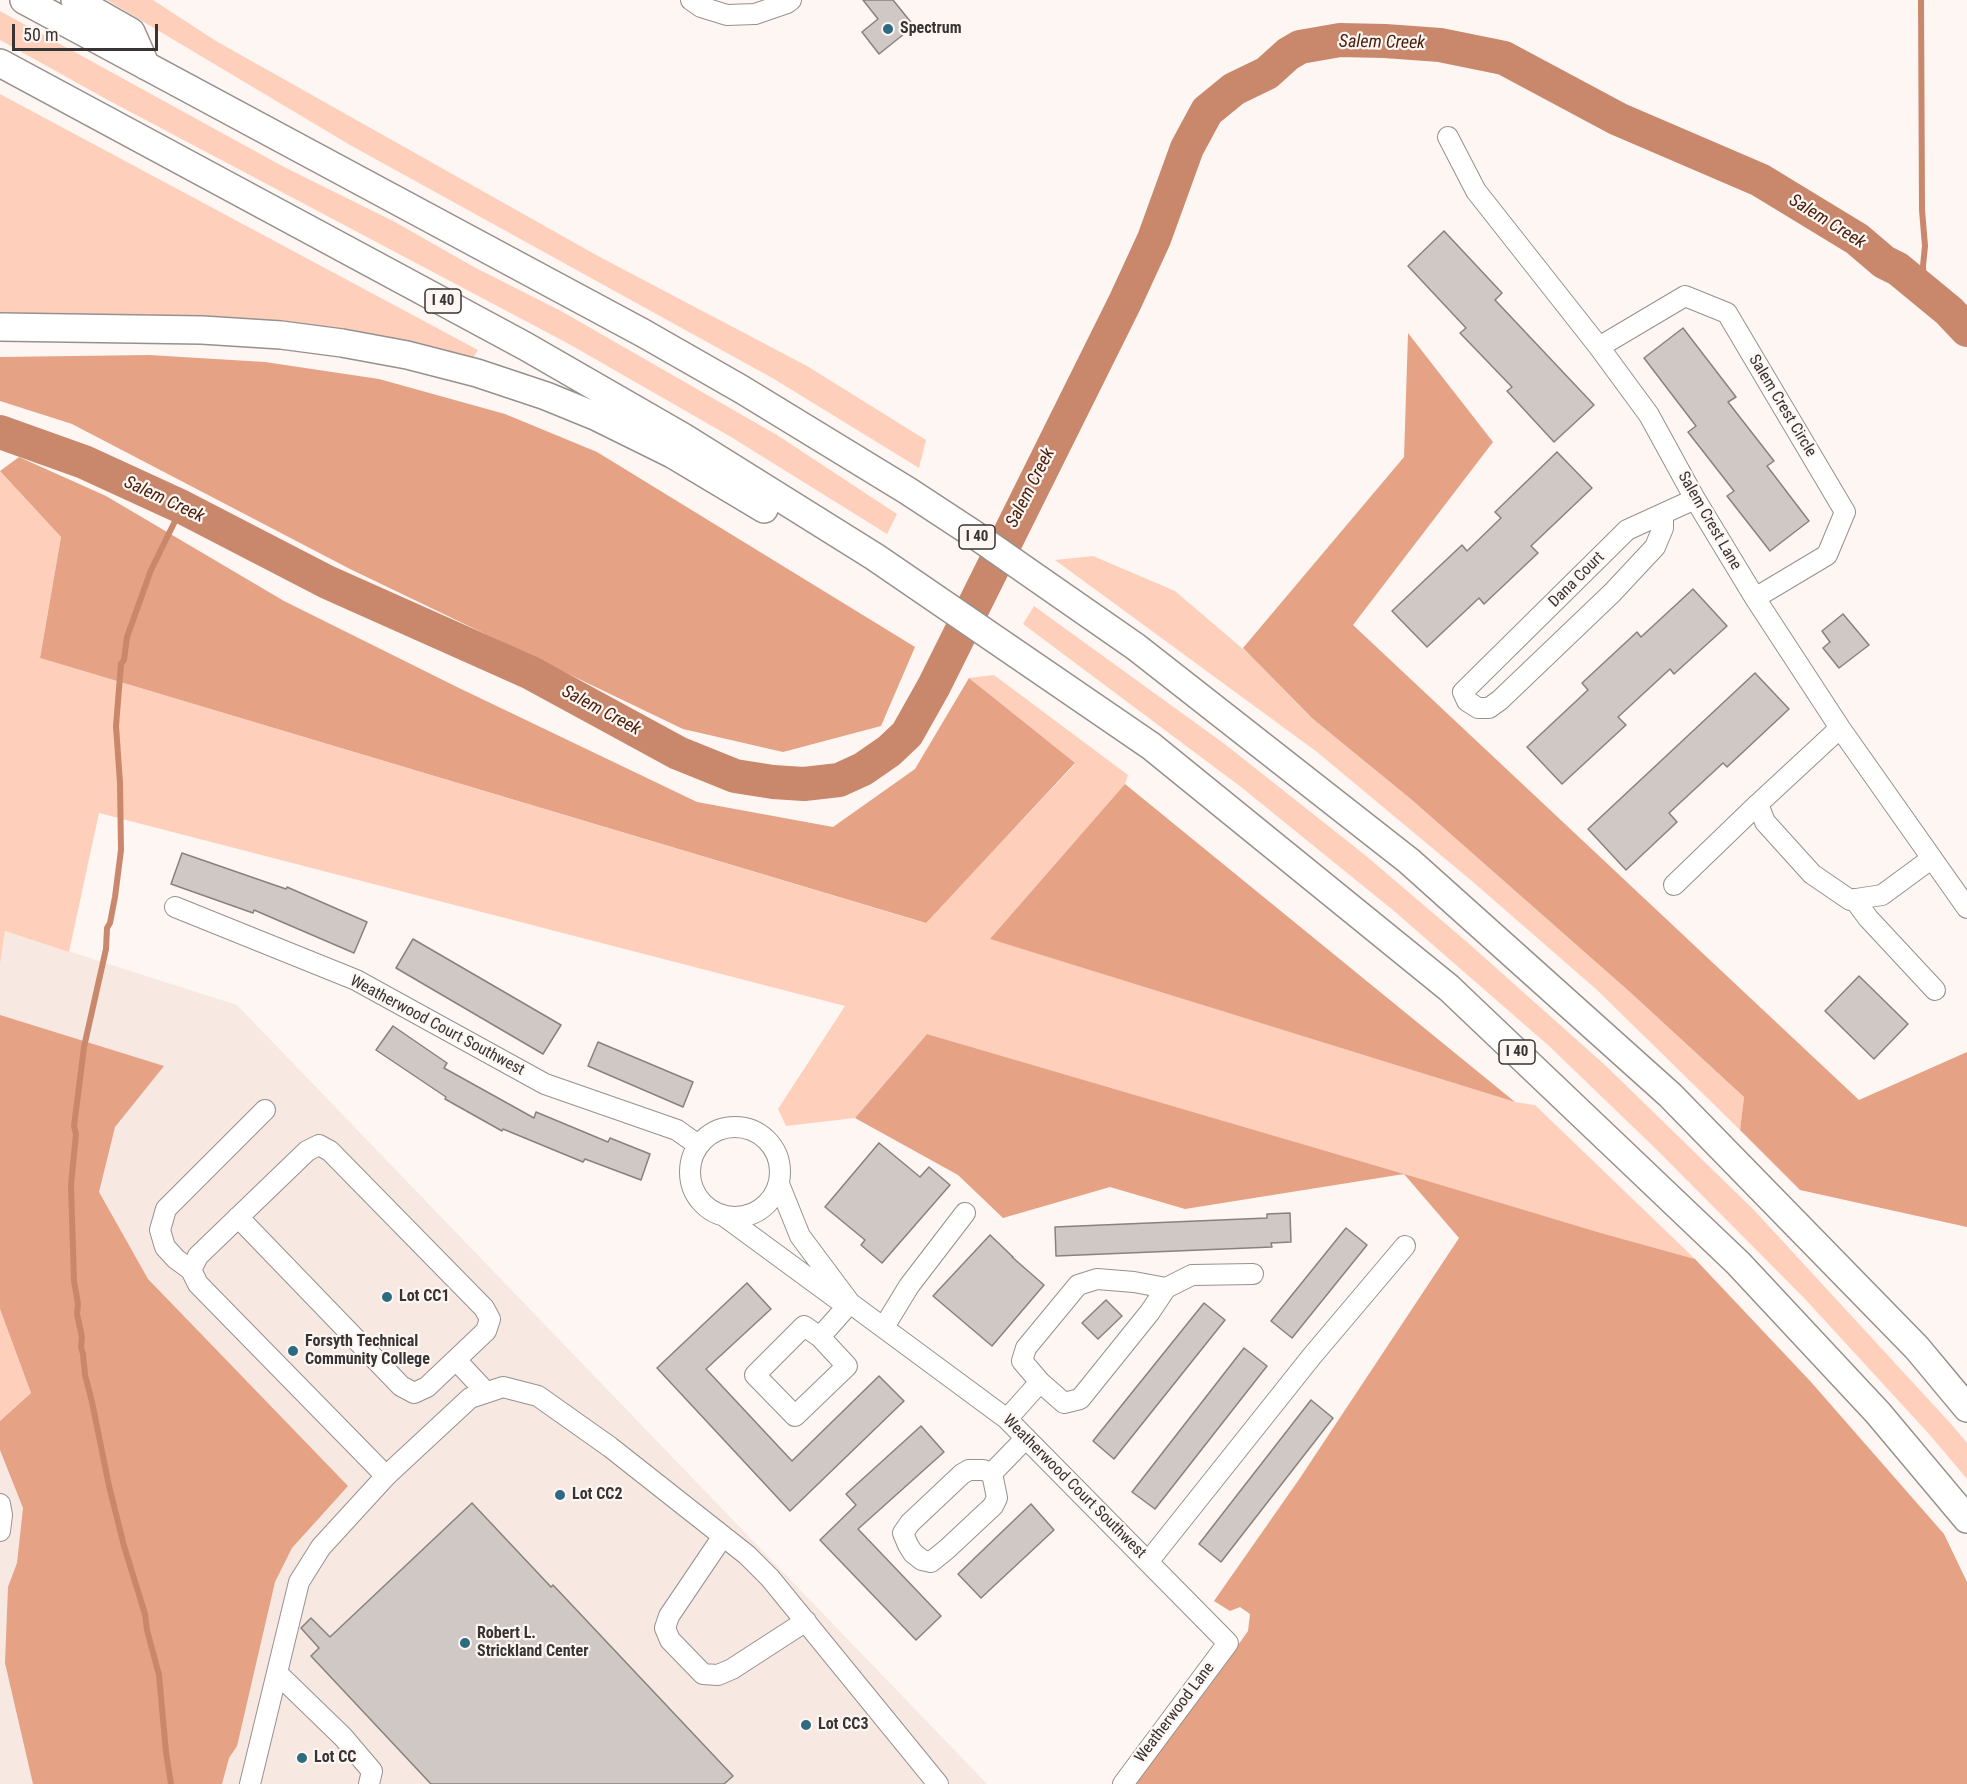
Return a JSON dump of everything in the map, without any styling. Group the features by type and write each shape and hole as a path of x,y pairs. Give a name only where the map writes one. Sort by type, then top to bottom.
{"highway":[{"name":"I 40","path":"24,0 643,333 741,390 908,491 1136,647 1408,861 1670,1095 1917,1348 1967,1408"},
{"path":"75,0 131,32 146,66"},
{"name":"I 40","path":"0,63 525,345 683,437 875,557 1151,746 1449,988 1738,1263 1878,1413 1967,1519"},
{"path":"0,327 202,330 282,335 407,355 477,373 546,396 614,425 672,454 816,540 875,557"}],"street":[{"path":"691,0 701,7 727,15 755,14 791,0"},
{"name":"Salem Crest Lane","path":"1448,137 1476,190 1599,347 1649,415 1695,499 1755,598 1840,728 1967,908"},
{"name":"Salem Crest Circle","path":"1599,347 1685,296 1727,313 1845,512 1827,555 1755,598"},
{"name":"Dana Court","path":"1663,514 1663,528 1655,547 1612,593 1500,700 1489,708 1478,708 1467,701 1463,692 1627,531 1663,514 1695,499"},
{"path":"1674,885 1840,728"},
{"path":"1758,804 1765,822 1812,874 1850,900 1882,895 1931,860"},
{"path":"1854,899 1868,918 1935,990"},
{"name":"Weatherwood Court Southwest","path":"176,907 356,980 545,1084 676,1130 698,1145"},
{"path":"264,1110 166,1209 160,1230 165,1247 176,1260 191,1270 198,1284 386,1476"},
{"name":"Weatherwood Court Southwest","path":"850,1302 837,1299 699,1200 692,1187 690,1166 698,1145 710,1134 724,1128 739,1127 754,1131 767,1140 776,1153 780,1168 779,1184 800,1236 850,1302 1007,1419 1228,1643"},
{"path":"191,1270 198,1256 238,1217 308,1151 319,1145 330,1150 484,1308 490,1319 486,1331 427,1387 414,1393 401,1386 238,1217"},
{"path":"724,1216 738,1218 752,1215 764,1208 774,1197 779,1184"},
{"path":"884,1328 909,1286 965,1213"},
{"path":"1148,1562 1312,1356 1405,1246"},
{"path":"1166,1288 1134,1282 1097,1279 1078,1285 1026,1348 1022,1361 1040,1382 1064,1403 1080,1399 1150,1312 1166,1288 1192,1275 1253,1274"},
{"path":"820,1337 850,1302"},
{"path":"804,1326 820,1337 847,1366 795,1416 755,1375 804,1326"},
{"path":"456,1360 486,1392"},
{"path":"1007,1419 1040,1382"},
{"path":"250,1784 299,1582 321,1547 386,1476 470,1398 503,1387 538,1396 610,1447 723,1536 770,1578 938,1784"},
{"path":"992,1473 1026,1438"},
{"path":"969,1470 983,1470 992,1473 997,1498 993,1506 931,1562 922,1560 913,1553 903,1533 910,1523 969,1470"},
{"path":"0,1504 3,1515 0,1531"},
{"path":"723,1536 669,1616 665,1628 670,1640 703,1674 717,1675 732,1669 806,1621"},
{"name":"Weatherwood Lane","path":"1123,1784 1228,1643"},
{"path":"277,1673 343,1737 372,1771 369,1784"}],"shaded area":[{"path":"107,0 153,0 216,41 598,256 807,366 926,440 919,468 774,379 350,145"},
{"path":"0,11 284,167 395,222 474,267 561,311 777,435 897,514 887,534 731,437 569,344 106,99 0,40"},
{"path":"0,94 478,350 472,360 0,316"},
{"path":"1408,333 1493,442 1353,625 1859,1100 1967,1052 1967,1227 1800,1190 1740,1130 1744,1097 1631,993 1412,800 1313,719 1243,648 1404,457"},
{"path":"149,355 265,362 379,379 505,414 597,452 915,647 881,726 783,752 683,729 350,569 72,424 0,401 0,357"},
{"path":"19,457 106,496 284,601 697,802 833,827 915,769 969,678 1075,763 926,923 40,658 61,537 0,471"},
{"path":"0,471 61,537 40,658 925,923 1075,764 969,678 994,675 1128,775 1125,784 991,939 1515,1102 1535,1105 1695,1259 927,1034 855,1118 786,1126 778,1109 845,1006 99,813 69,952 5,931 0,965"},
{"path":"1093,556 1175,591 1250,655 1313,719 1412,800 1631,993 1744,1097 1740,1130 1597,990 1473,882 1317,752 1055,560"},
{"path":"1034,606 1226,745 1365,855 1605,1065 1754,1210 1952,1425 1967,1443 1967,1479 1929,1434 1805,1299 1657,1150 1549,1046 1394,911 1241,787 1023,624"},
{"path":"1125,784 1515,1102 990,939"},
{"name":"Forsyth Technical Community College","path":"5,931 237,1005 987,1784 0,1784 0,1421 31,1393 0,1309 0,965"},
{"path":"0,1015 164,1066 115,1127 99,1192 148,1279 348,1486 292,1548 275,1582 237,1746 229,1758 222,1784 33,1784 5,1663 8,1587 17,1563 23,1508 0,1450 0,1421 31,1393 0,1309"},
{"path":"927,1034 1404,1174 1185,1209 1110,1187 1003,1218 958,1175 855,1118"},
{"path":"1404,1174 1695,1259 1811,1382 1944,1534 1967,1582 1967,1784 1135,1784 1248,1631 1250,1614 1240,1607 1230,1611 1214,1601 1300,1478 1459,1238"},
{"path":"0,1309 31,1393 0,1421"}],"building":[{"name":"Spectrum","path":"863,0 893,0 914,26 879,54 862,32 878,19"},
{"path":"1444,231 1502,293 1495,300 1594,405 1554,442 1507,391 1512,387 1460,333 1466,328 1408,266"},
{"path":"1683,328 1736,397 1728,402 1774,461 1767,466 1809,521 1770,551 1727,496 1734,491 1688,432 1696,426 1644,358"},
{"path":"1557,452 1592,488 1531,546 1538,553 1484,604 1479,598 1427,647 1392,611 1462,545 1467,551 1501,518 1495,512"},
{"path":"1693,589 1727,626 1674,674 1670,669 1618,717 1626,725 1562,784 1527,747 1588,690 1582,683 1637,632 1641,637"},
{"path":"1843,614 1869,645 1839,668 1823,648 1830,642 1822,631"},
{"path":"1755,673 1789,709 1727,767 1723,763 1669,813 1677,822 1626,870 1588,829"},
{"path":"182,853 286,889 287,887 367,922 354,953 254,910 253,913 171,884"},
{"path":"413,939 561,1025 543,1054 396,968"},
{"path":"1859,976 1908,1024 1874,1059 1825,1011"},
{"path":"393,1026 447,1063 444,1068 534,1118 536,1112 608,1142 610,1138 650,1154 641,1180 585,1159 583,1162 503,1129 502,1131 445,1099 446,1097 376,1050"},
{"path":"598,1042 693,1082 683,1107 588,1066"},
{"path":"879,1143 920,1177 929,1167 950,1185 882,1263 861,1245 865,1240 825,1207"},
{"path":"1290,1213 1291,1242 1271,1243 1272,1247 1056,1256 1055,1227 1267,1218 1267,1214"},
{"path":"1346,1228 1367,1245 1292,1338 1271,1321"},
{"path":"990,1235 1044,1285 992,1346 933,1296"},
{"path":"747,1283 771,1309 706,1369 792,1461 879,1376 904,1401 790,1511 657,1368"},
{"path":"1106,1300 1122,1316 1098,1339 1082,1323"},
{"path":"1204,1303 1225,1320 1114,1459 1093,1441"},
{"path":"1244,1348 1267,1366 1155,1509 1132,1492"},
{"path":"1311,1400 1333,1418 1221,1562 1199,1544"},
{"path":"921,1426 944,1452 858,1529 941,1616 916,1640 820,1540 856,1505 846,1494"},
{"name":"Robert L. Strickland Center","path":"472,1503 551,1587 553,1585 733,1776 724,1784 431,1784 311,1656 319,1648 301,1628 311,1618 330,1637"},
{"path":"1031,1504 1054,1530 981,1598 958,1574"}],"waterway":[{"path":"1921,0 1924,292"},
{"name":"Salem Creek","path":"0,432 84,462 182,507 327,582 531,673 678,753 735,776 804,784 839,780 863,769 889,751 907,734 934,686 1125,302 1154,239 1187,148 1207,111 1234,89 1267,73 1288,54 1300,47 1340,40 1385,41 1440,45 1504,58 1618,119 1760,180 1857,239 1949,311 1967,330"},
{"path":"171,1784 159,1675 145,1614 124,1546 109,1486 85,1375 74,1281 71,1185 76,1134 74,1126 84,1047 106,949 107,928 115,897 121,850 116,726 121,664 124,660 127,637 151,570 182,507"}],"place":[{"name":"Spectrum","path":"888,29"},
{"name":"Lot CC1","path":"387,1297"},
{"name":"Forsyth Technical Community College","path":"293,1351"},
{"name":"Lot CC2","path":"560,1495"},
{"name":"Robert L. Strickland Center","path":"465,1643"},
{"name":"Lot CC3","path":"806,1725"},
{"name":"Lot CC","path":"302,1758"}]}
